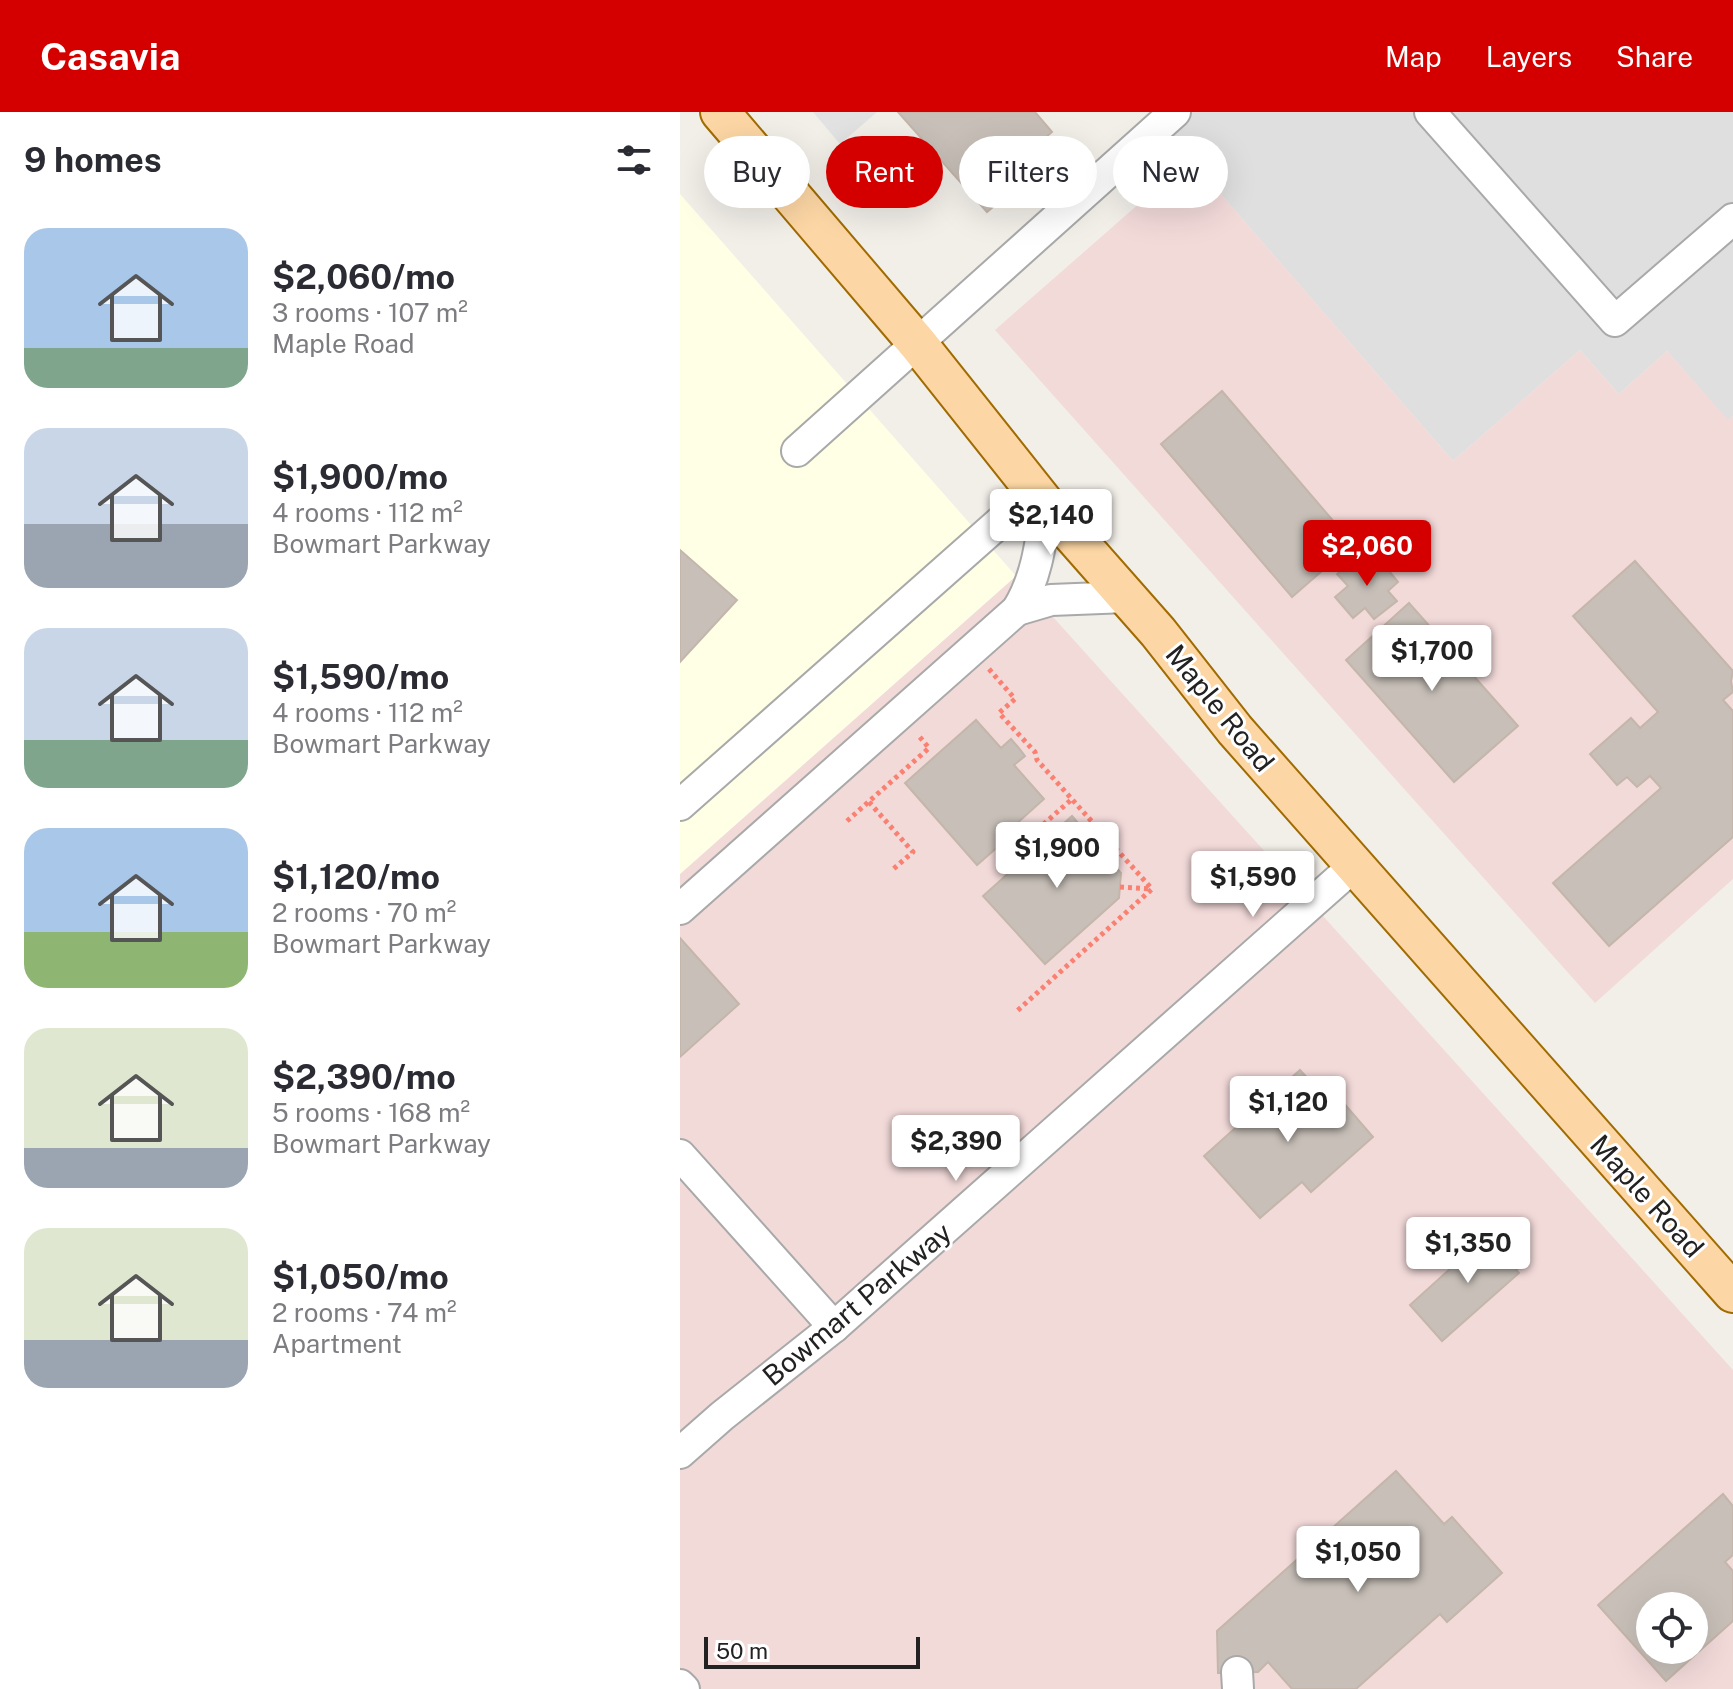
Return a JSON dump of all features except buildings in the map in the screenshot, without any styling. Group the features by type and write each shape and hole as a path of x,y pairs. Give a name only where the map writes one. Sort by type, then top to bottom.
{"main road":[{"name":"Maple Road","path":"720,112 918,344 1041,498 1158,632 1235,730 1733,1293"}],"street":[{"path":"797,451 1175,112"},
{"path":"1430,112 1615,321 1733,219"},
{"path":"680,909 1017,610 1027,592 1040,548 1041,498"},
{"path":"680,805 1041,498"},
{"path":"1017,610 1051,600 1127,597"},
{"name":"Bowmart Parkway","path":"680,1453 834,1327 1355,865"},
{"path":"680,1155 834,1327"}],"path":[{"path":"981,670 990,667 1015,699 999,713 1152,889"},
{"path":"847,821 929,748 913,729"},
{"path":"1018,747 1024,741"},
{"path":"1003,841 1012,852 1072,799"},
{"path":"869,802 913,852 891,871"},
{"path":"1022,843 1031,853"},
{"path":"1120,887 1152,889"},
{"path":"1017,1011 1152,889"}],"shaded area":[{"path":"813,112 877,112 849,136 833,136"},
{"path":"1155,112 1733,112 1733,416 1728,421 1667,351 1619,394 1580,350 1453,461 1228,203 1228,136 1173,136"},
{"path":"680,194 1016,576 680,874"},
{"path":"1228,203 1453,461 1580,350 1619,394 1667,351 1728,420 1733,416 1733,879 1595,1003 995,330 1134,208 1228,208"},
{"path":"1016,576 1733,1370 1733,1689 680,1689 680,874"}]}
